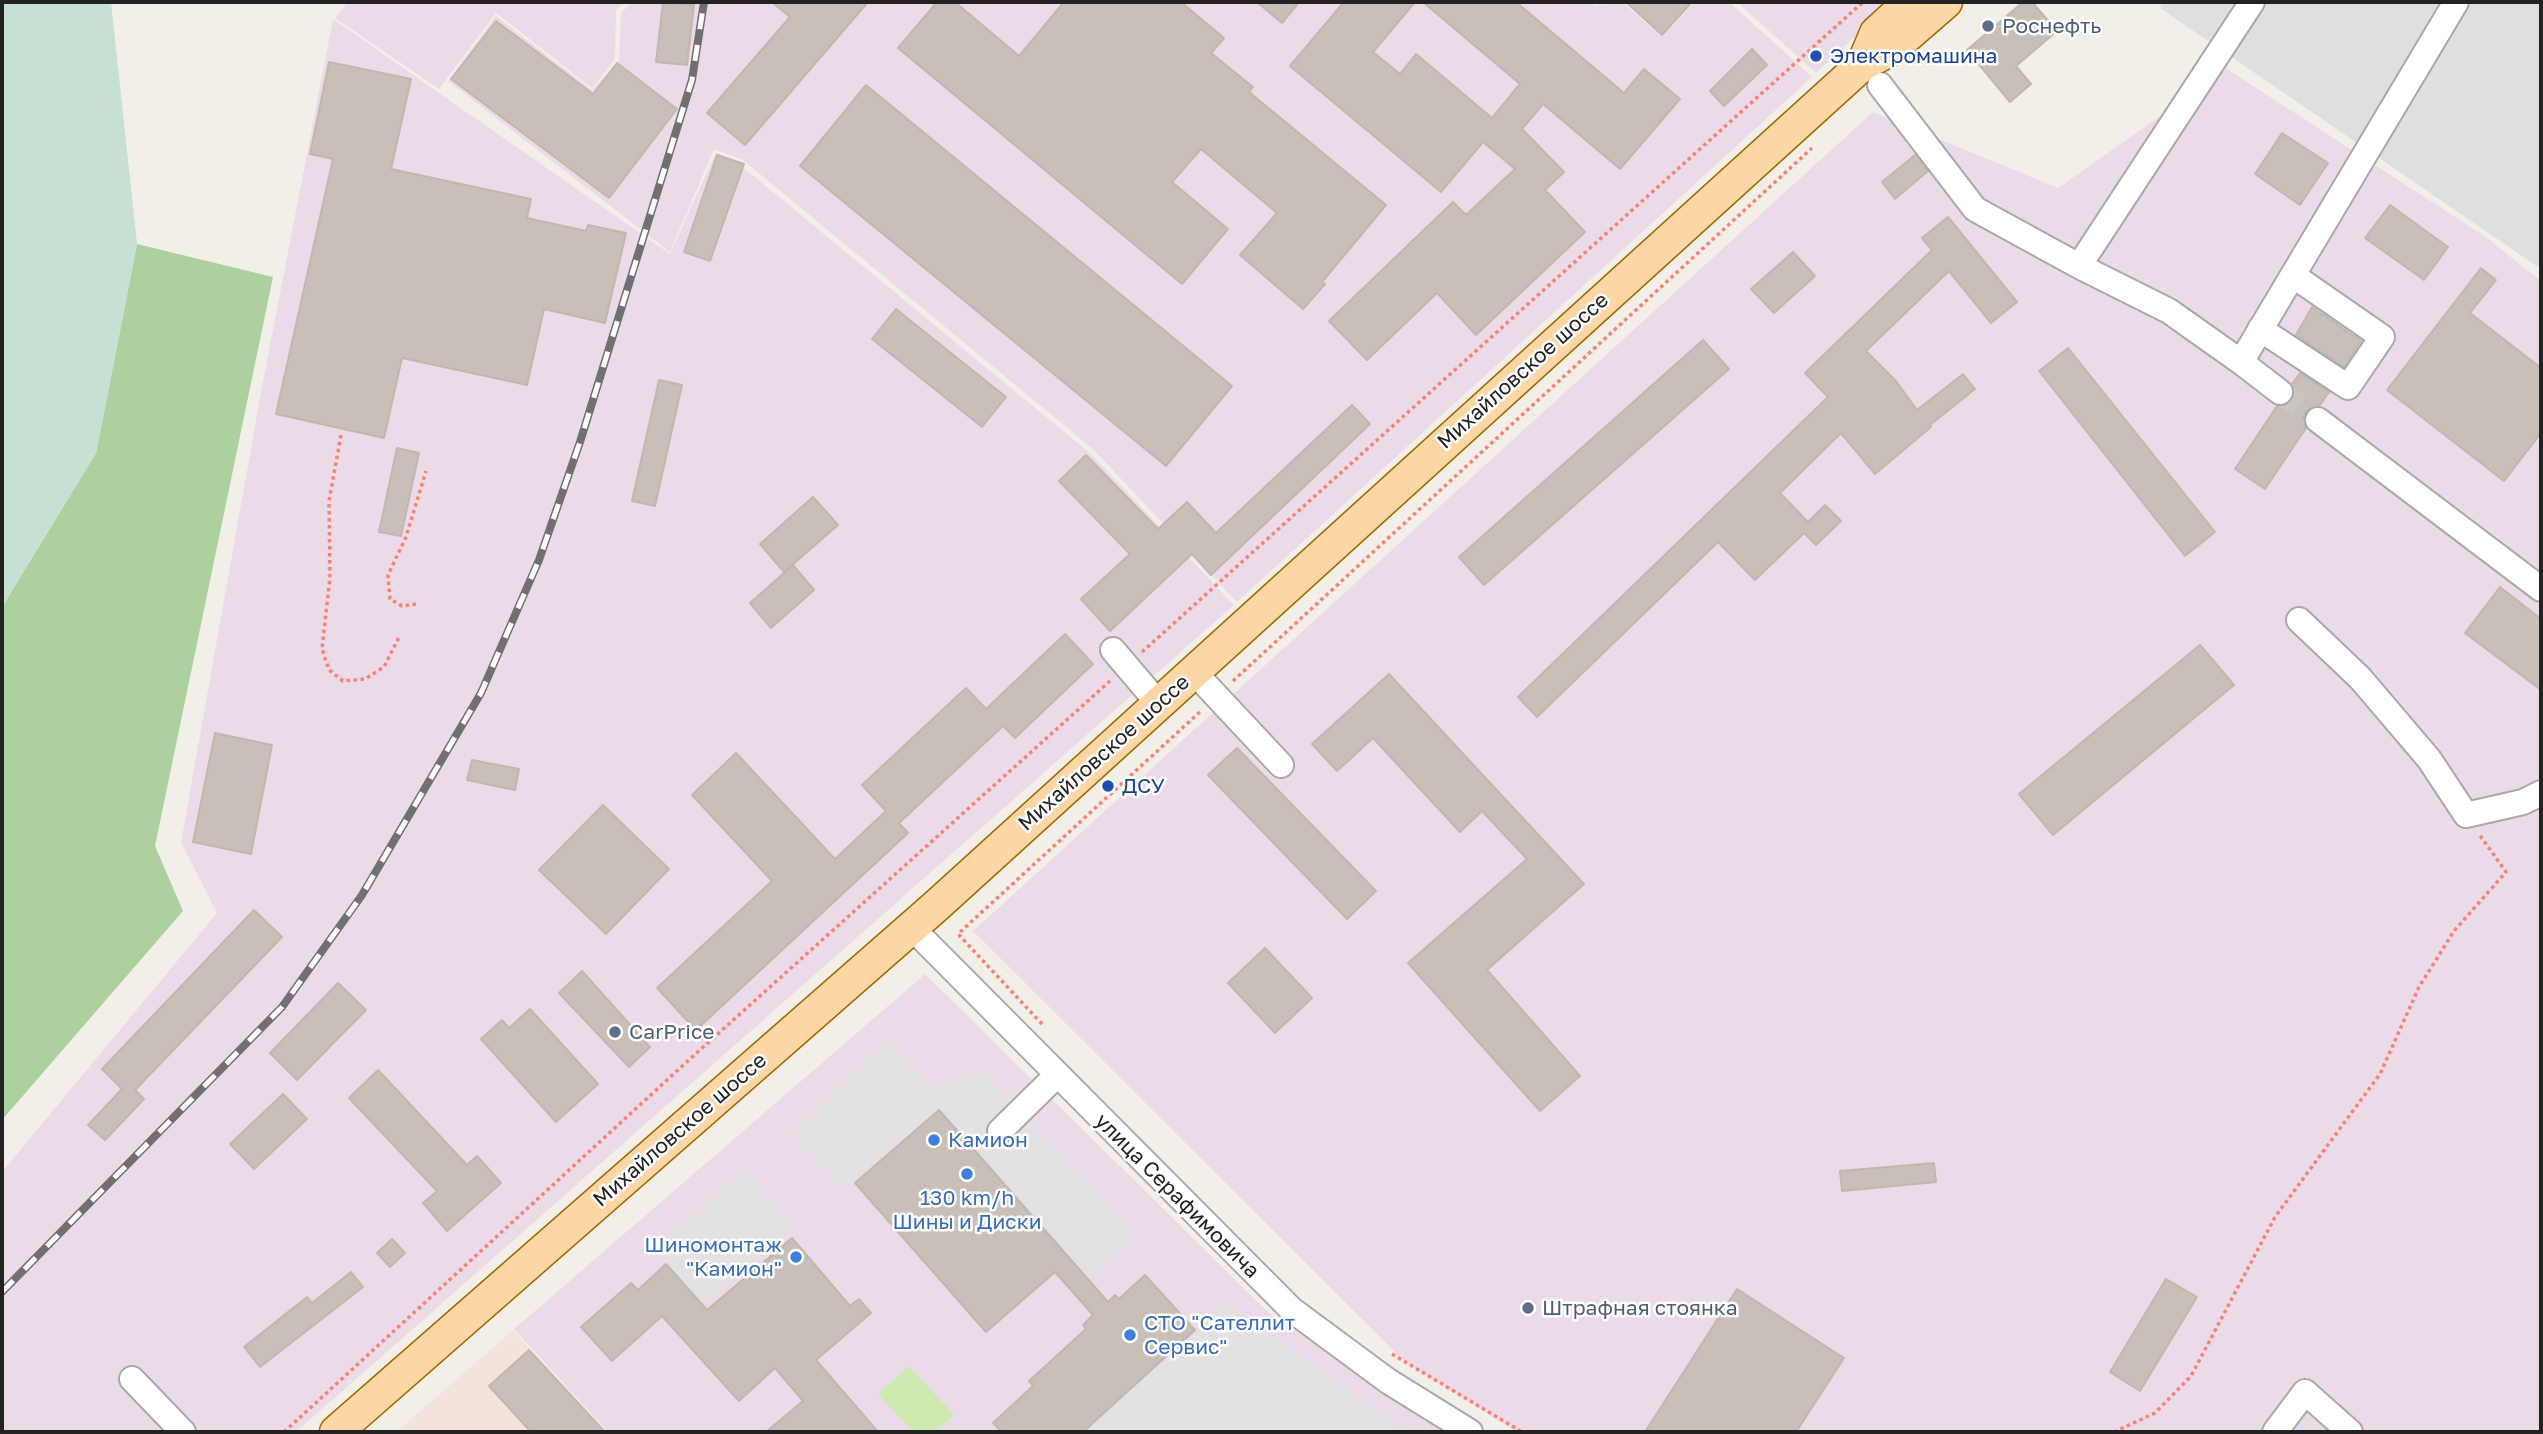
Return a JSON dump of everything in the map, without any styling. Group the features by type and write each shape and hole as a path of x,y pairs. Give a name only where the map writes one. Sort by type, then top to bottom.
{"main road":[{"name":"Михайловское шоссе","path":"1871,74 1876,33 1910,2"},
{"name":"Михайловское шоссе","path":"336,1432 911,927 1193,671 1871,74 1892,49 1946,2"}],"street":[{"path":"2079,266 2252,2"},
{"path":"2241,362 2456,2"},
{"path":"1871,74 1975,209 2169,311 2280,392"},
{"path":"2260,329 2348,387 2382,337 2294,276"},
{"path":"2318,420 2541,589"},
{"path":"2299,620 2360,678 2429,759 2466,814 2522,802 2541,793"},
{"path":"1119,658 1158,703"},
{"path":"1193,671 1281,765"},
{"name":"улица Серафимовича","path":"911,927 1292,1310 1388,1381 1471,1432"},
{"path":"1000,1131 1057,1074"},
{"path":"132,1379 183,1432"},
{"path":"2275,1432 2305,1392 2350,1432"}],"path":[{"path":"284,1432 691,1058 1119,658 1863,2"},
{"path":"1043,1026 958,934 1819,141"},
{"path":"341,435 328,501 330,576 322,649 329,670 343,681 365,679 384,667 399,637"},
{"path":"416,604 402,606 390,599 388,575 406,537 426,471"},
{"path":"2114,1432 2155,1412 2191,1376 2275,1217 2380,1074 2419,987 2454,931 2505,872 2466,814"},
{"path":"1382,1348 1522,1432"}],"shaded area":[{"path":"348,2 624,2 616,10 615,59 592,88 496,13 439,89 335,18"},
{"path":"632,2 1590,2 1595,6 1622,2 1662,37 1695,2 1729,2 1812,77 1237,602 1093,449 743,160 714,149 670,252 448,81 496,16 592,90 619,60 621,13"},
{"path":"1737,2 1892,2 1816,73"},
{"path":"2163,2 2541,2 2541,269 2160,8"},
{"path":"333,19 670,254 716,152 745,169 1091,454 1234,605 296,1432 2,1432 2,1172 217,913 181,842 261,392"},
{"path":"2227,69 2483,235 2541,281 2541,1432 1517,1432 1405,1362 973,931 1873,112 2058,188"},
{"path":"925,974 1269,1313 1445,1432 608,1432 514,1329"},
{"path":"889,1040 937,1088 985,1072 1138,1235 1091,1279 940,1107 846,1188 791,1133"},
{"path":"744,1169 795,1225 705,1304 655,1250"},
{"path":"1230,1301 1243,1315 1408,1432 1086,1432"},
{"path":"513,1330 605,1432 396,1432"}],"green space":[{"path":"2,2 111,2 137,244 96,453 2,607"},
{"path":"137,244 273,277 155,846 183,911 2,1120 2,607 96,453"},
{"path":"909,1366 954,1415 934,1432 913,1432 878,1394"}],"building":[{"path":"663,2 694,5 687,65 656,62"},
{"path":"772,2 868,2 745,145 707,113 790,17"},
{"path":"937,2 955,2 1019,56 1064,2 1181,2 1224,38 1211,53 1253,87 1249,92 1386,205 1303,309 1240,255 1277,213 1201,149 1172,182 1228,229 1182,284 898,48"},
{"path":"1257,2 1299,2 1282,23"},
{"path":"1344,2 1415,2 1373,52 1400,74 1416,54 1492,118 1520,84 1423,2 1516,2 1624,93 1644,69 1680,99 1620,169 1543,104 1522,129 1564,172 1545,190 1585,232 1476,335 1437,293 1367,360 1329,321 1453,202 1466,215 1515,169 1483,142 1441,192 1290,66"},
{"path":"1626,2 1692,2 1662,35"},
{"path":"2023,2 2032,2 2057,31 2016,66 2031,84 2010,102 1967,50"},
{"path":"496,21 593,94 617,63 677,109 609,198 451,79"},
{"path":"1752,49 1767,65 1724,106 1710,91"},
{"path":"329,62 411,79 391,169 531,199 527,218 586,231 588,225 626,233 605,323 544,309 527,385 402,358 384,438 276,414 333,159 310,154"},
{"path":"866,85 1232,386 1166,466 800,166"},
{"path":"2282,133 2328,163 2300,205 2255,174"},
{"path":"717,155 744,164 710,261 684,252"},
{"path":"1915,155 1928,171 1895,199 1882,182"},
{"path":"2390,205 2448,247 2424,280 2365,238"},
{"path":"1948,217 2017,302 1991,323 1949,271 1866,351 1896,381 1917,410 1963,374 1975,389 1875,474 1841,433 1780,493 1808,522 1825,505 1841,521 1816,545 1804,533 1755,580 1718,542 1537,717 1518,697 1828,397 1805,373 1932,250 1922,238"},
{"path":"1793,252 1815,276 1774,313 1751,289"},
{"path":"2481,268 2496,280 2470,313 2541,368 2541,433 2504,481 2387,390"},
{"path":"2312,307 2361,341 2344,367 2296,335"},
{"path":"896,309 1006,397 982,427 872,339"},
{"path":"1703,340 1729,369 1484,585 1459,557"},
{"path":"2068,348 2215,532 2185,556 2039,371"},
{"path":"2300,373 2329,392 2320,405 2306,412 2303,419 2306,428 2265,489 2235,469 2277,406 2285,406 2292,400 2295,393 2292,384"},
{"path":"659,380 682,385 655,506 632,501"},
{"path":"1352,405 1370,424 1211,575 1192,554 1110,631 1081,599 1130,554 1059,481 1086,455 1158,529 1187,502 1216,533"},
{"path":"397,448 419,453 401,536 379,532"},
{"path":"813,497 838,525 784,572 760,544"},
{"path":"793,565 814,590 771,628 750,603"},
{"path":"2500,587 2541,619 2541,690 2465,633"},
{"path":"1065,634 1093,664 1015,738 1003,726 899,823 908,833 696,1030 657,988 772,881 692,795 736,753 835,859 886,811 862,785 966,688 986,709"},
{"path":"2200,645 2234,685 2053,835 2019,794"},
{"path":"1389,674 1584,884 1487,970 1580,1076 1540,1111 1408,963 1527,859 1482,811 1460,832 1373,738 1337,771 1312,744"},
{"path":"215,733 272,745 251,854 193,842"},
{"path":"1237,748 1376,891 1347,919 1208,775"},
{"path":"472,760 519,769 515,790 467,780"},
{"path":"603,805 669,869 606,934 539,870"},
{"path":"254,910 282,937 135,1090 144,1099 105,1140 88,1125 122,1089 102,1069"},
{"path":"1265,948 1312,998 1275,1033 1228,983"},
{"path":"582,971 650,1047 629,1067 559,993"},
{"path":"338,983 366,1010 297,1080 270,1053"},
{"path":"530,1009 598,1084 556,1122 481,1039 502,1020 509,1028"},
{"path":"378,1070 467,1165 477,1156 501,1183 447,1231 423,1203 437,1191 349,1098"},
{"path":"283,1094 307,1119 254,1169 230,1144"},
{"path":"939,1110 1108,1302 1115,1295 1119,1299 1145,1275 1195,1330 1083,1432 1002,1432 993,1423 1033,1386 1029,1381 1086,1329 1083,1325 1093,1315 1055,1272 986,1332 855,1183"},
{"path":"1934,1163 1936,1182 1842,1191 1840,1171"},
{"path":"792,1238 850,1306 859,1299 871,1313 816,1360 878,1432 766,1432 803,1401 775,1368 739,1401 662,1316 612,1361 581,1327 631,1283 638,1290 666,1264 707,1310"},
{"path":"392,1239 405,1253 390,1267 377,1253"},
{"path":"351,1272 363,1287 260,1367 244,1347 307,1297 312,1303"},
{"path":"2166,1279 2197,1297 2140,1391 2110,1372"},
{"path":"1737,1289 1844,1358 1796,1432 1645,1432"},
{"path":"529,1350 605,1432 531,1432 489,1386"}],"tunnel":[{"path":"2280,392 2318,420"}],"railway":[{"path":"2,1292 282,1007 362,895 481,693 539,560 580,442 692,80 704,2"}],"place":[{"name":"Роснефть","path":"1988,26"},
{"name":"Электромашина","path":"1816,56"},
{"name":"ДСУ","path":"1108,786"},
{"name":"CarPrice","path":"615,1032"},
{"name":"Камион","path":"934,1140"},
{"name":"130 km/h Шины и Диски","path":"967,1174"},
{"name":"Шиномонтаж \"Камион\"","path":"796,1257"},
{"name":"Штрафная стоянка","path":"1528,1308"},
{"name":"СТО \"Сателлит Сервис\"","path":"1130,1335"}]}
